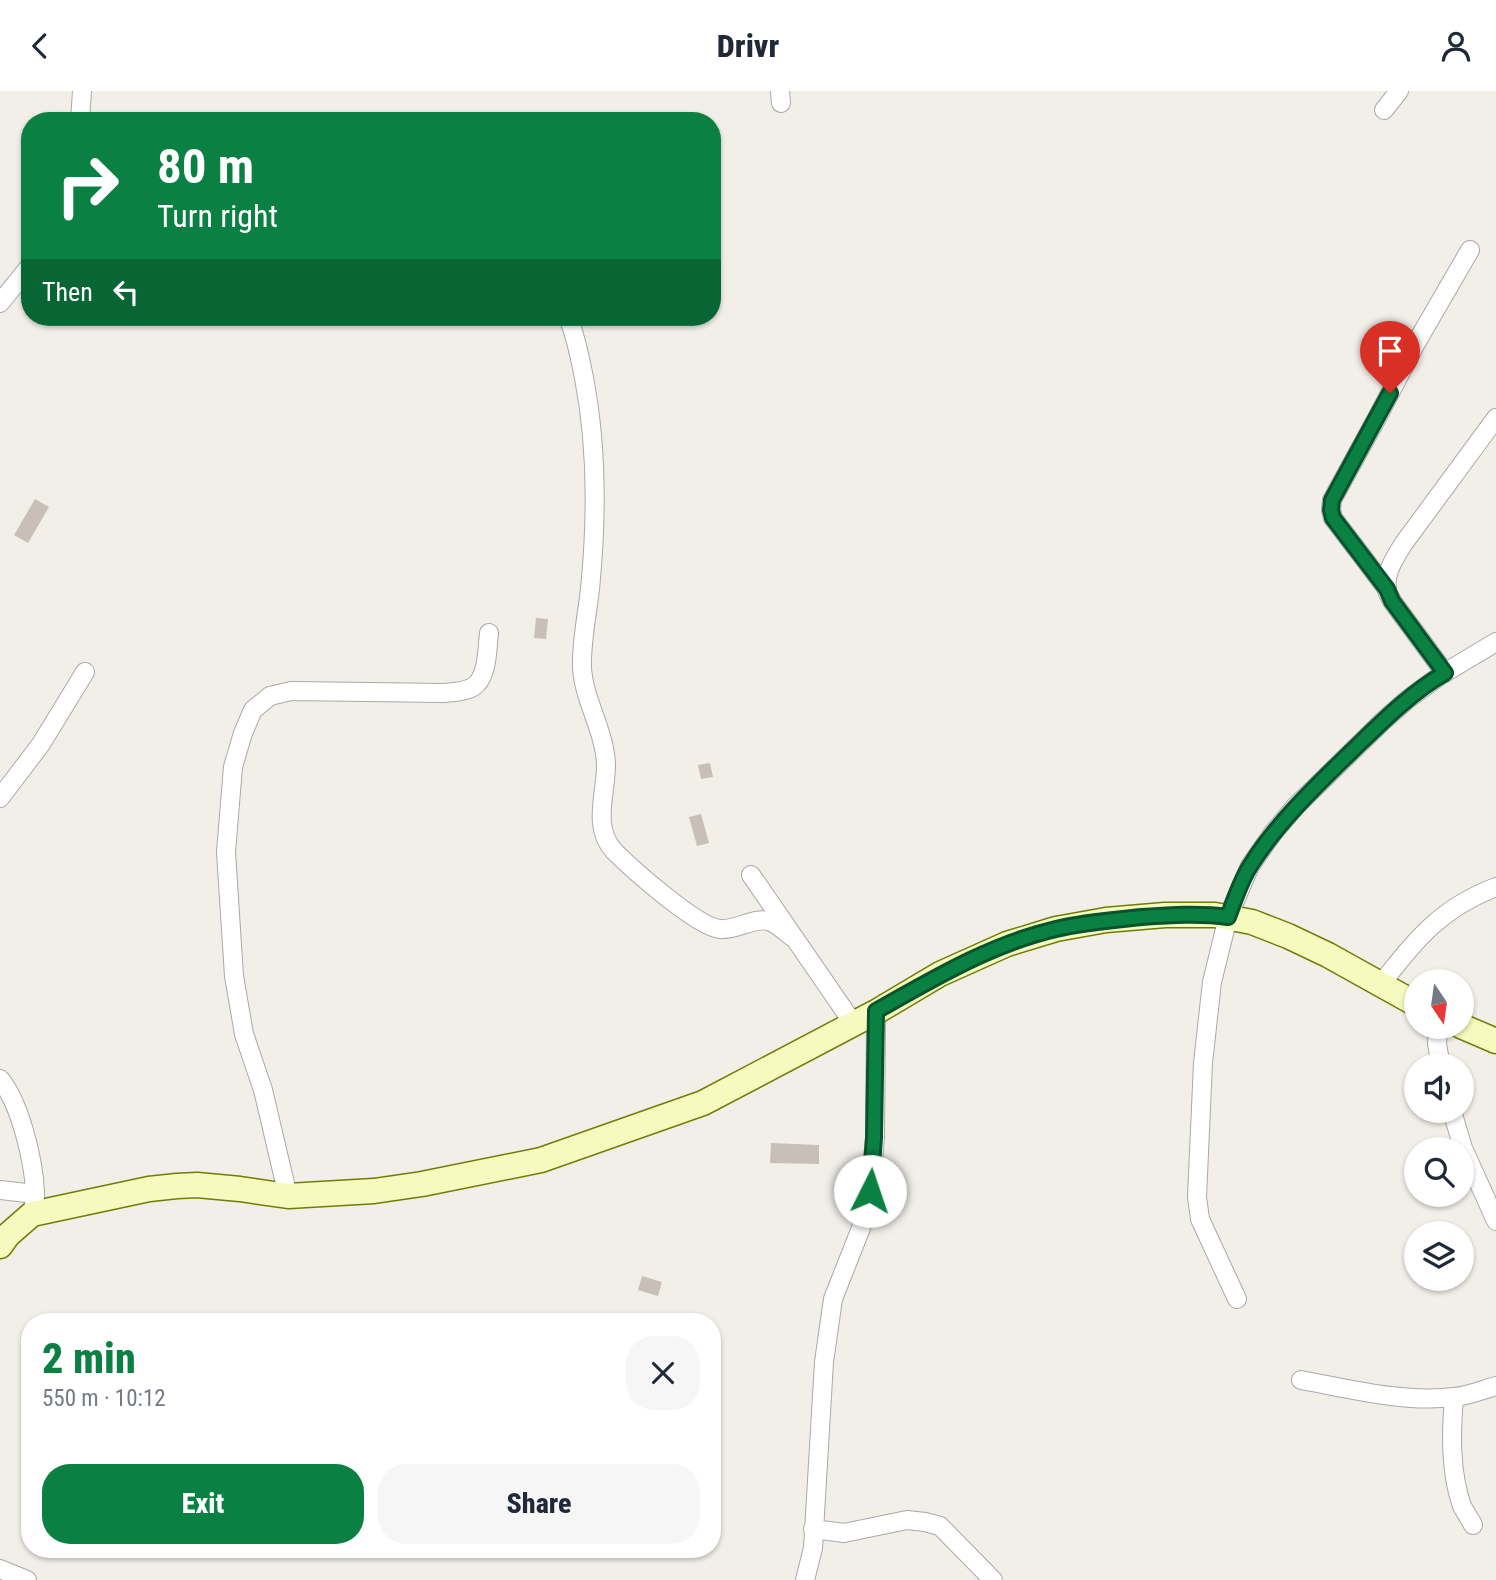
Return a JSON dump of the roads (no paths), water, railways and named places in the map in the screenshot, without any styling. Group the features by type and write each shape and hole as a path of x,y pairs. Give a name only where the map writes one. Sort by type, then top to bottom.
{"street":[{"path":"81,112 82,91"},
{"path":"1384,110 1399,91"},
{"path":"1445,673 1392,601 1387,589 1333,518 1331,510 1332,500 1415,345 1470,250"},
{"path":"0,303 21,276"},
{"path":"571,326 589,399 594,440 596,474 593,550 582,669 587,698 605,754 601,817 605,839 636,871 702,924 719,929 736,928 764,920 770,921 792,937"},
{"path":"1387,589 1392,564 1404,543 1496,418"},
{"path":"288,1196 263,1090 244,1034 234,976 226,852 233,767 243,733 253,710 270,696 291,691 444,693 475,687 484,673 489,633"},
{"path":"1237,1299 1200,1219 1197,1197 1203,1063 1212,982 1228,917 1250,866 1295,807 1408,699 1496,642"},
{"path":"0,798 41,744 85,672"},
{"path":"751,875 853,1023"},
{"path":"1380,985 1424,932 1441,916 1462,902 1496,887"},
{"path":"0,1190 34,1204 177,1186 240,1189 288,1196 374,1191 541,1160 703,1103 940,974 1007,944 1056,929 1106,920 1165,915 1215,915 1252,922 1328,955 1404,998"},
{"path":"805,1580 813,1548 824,1362 833,1299 862,1228 870,1191 874,1138 876,1011"},
{"path":"1474,1032 1496,1041"},
{"path":"0,1079 5,1084 23,1129 34,1204 0,1246"},
{"path":"1456,1123 1463,1148 1496,1221"},
{"path":"1301,1380 1392,1396 1454,1397 1496,1386"},
{"path":"1454,1397 1454,1461 1463,1507 1473,1525"},
{"path":"813,1529 844,1533 907,1520 925,1521 940,1526 993,1580"},
{"path":"0,1569 27,1580"}]}
